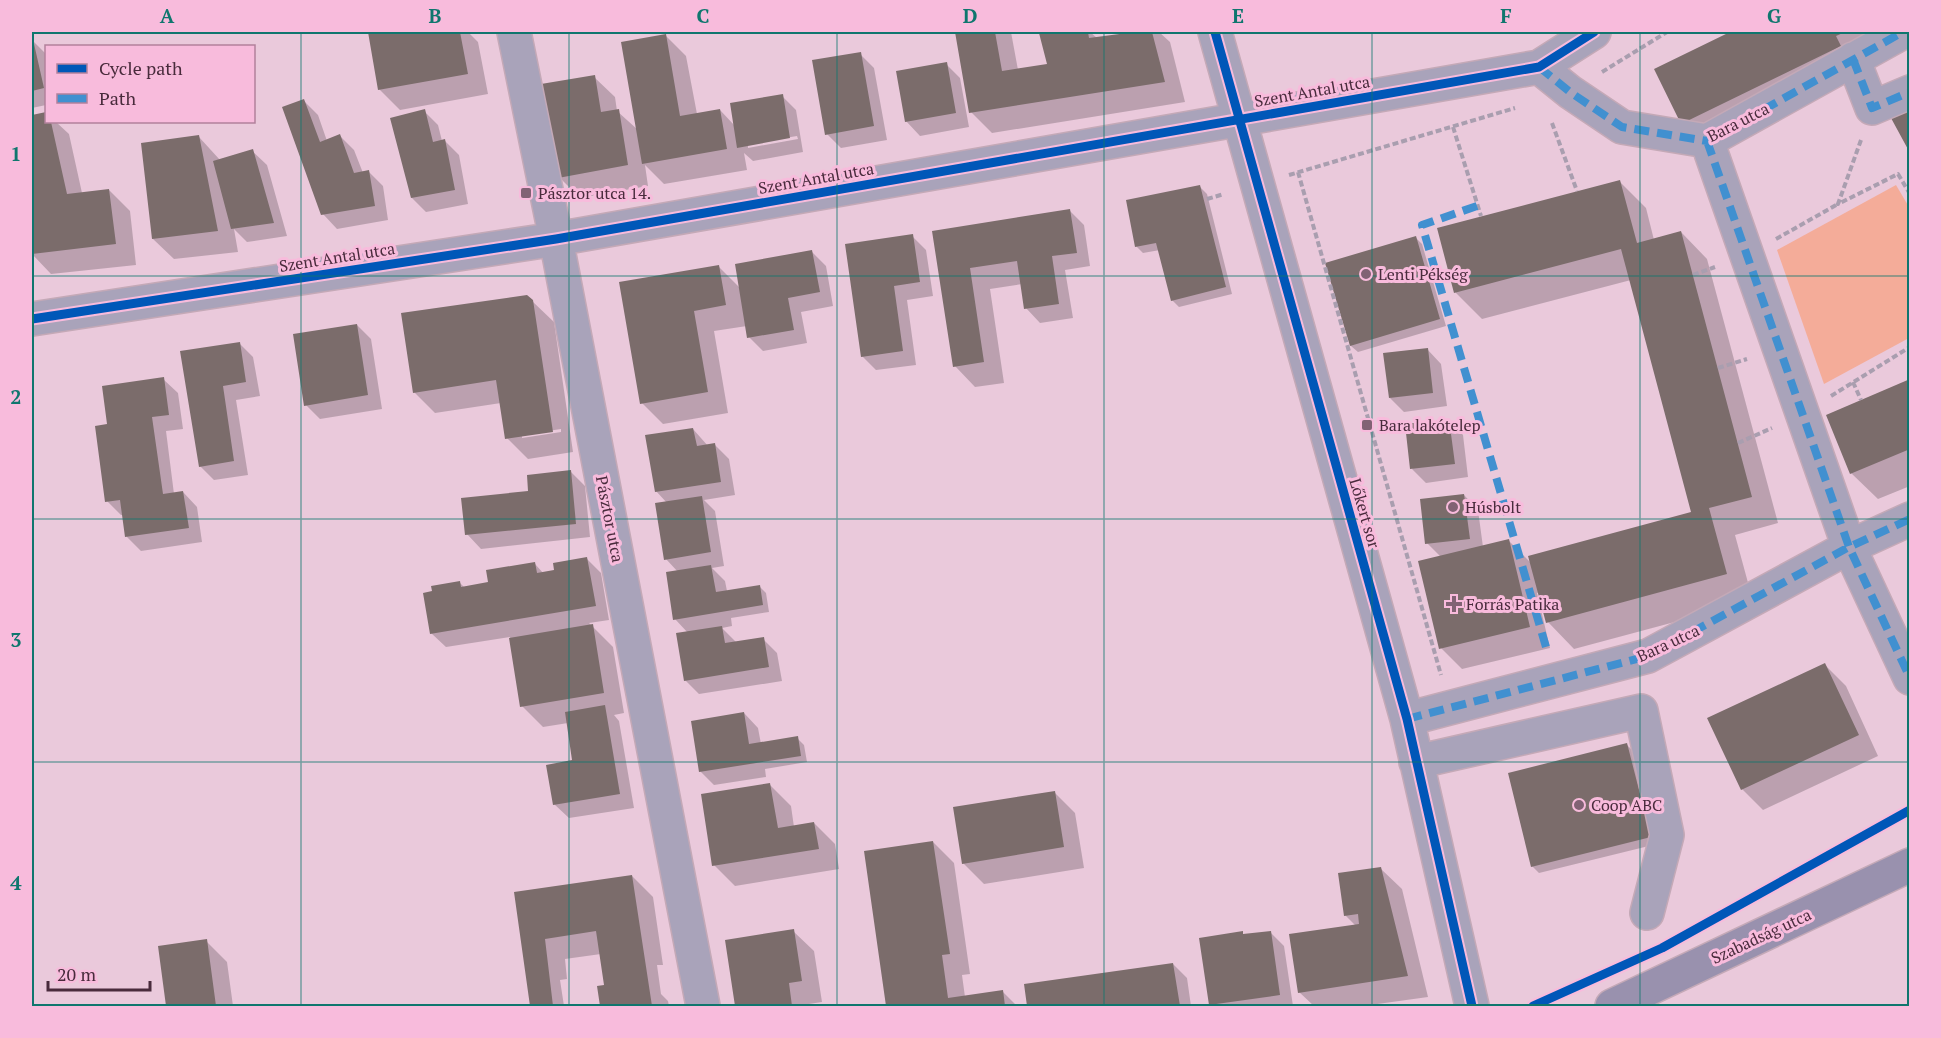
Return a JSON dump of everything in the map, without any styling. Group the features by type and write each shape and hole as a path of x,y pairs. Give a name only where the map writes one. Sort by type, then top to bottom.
{"main road":[{"name":"Szabadság utca","path":"1612,1006 1910,865"}],"street":[{"name":"Pásztor utca","path":"514,32 704,1006"},
{"name":"Lőkert sor","path":"1215,32 1407,719 1472,1006"},
{"name":"Szent Antal utca","path":"32,319 556,239 1539,67 1594,32"},
{"name":"Bara utca","path":"1539,67 1570,92 1622,126 1707,141 1903,32"},
{"path":"1853,59 1872,108 1910,92"},
{"path":"1707,141 1849,547 1910,678"},
{"name":"Bara utca","path":"1407,719 1648,656 1849,547 1910,519"},
{"path":"1416,762 1641,711 1667,835 1647,913"}],"path":[{"path":"1577,191 1544,100 1570,92 1667,32"},
{"path":"1207,199 1521,106"},
{"path":"1838,204 1872,108"},
{"path":"1453,127 1481,216"},
{"path":"1298,172 1442,676 1452,674"},
{"path":"1747,255 1838,204 1898,174 1910,194"},
{"path":"1803,414 1910,347"},
{"path":"1853,382 1861,400"}],"shaded area":[{"path":"1896,185 1909,207 1909,338 1824,384 1777,250"}],"building":[{"path":"368,32 460,32 468,74 378,90"},
{"path":"955,32 995,32 1002,71 1047,64 1039,33 1088,32 1089,38 1126,32 1152,32 1165,82 969,113"},
{"path":"1730,32 1845,32 1836,36 1841,46 1681,124 1654,69"},
{"path":"666,34 680,116 720,109 727,149 642,164 621,42"},
{"path":"32,35 44,88 32,91"},
{"path":"861,52 874,126 825,135 812,60"},
{"path":"947,62 956,113 905,122 896,71"},
{"path":"595,75 601,112 619,109 628,165 558,178 541,84"},
{"path":"783,94 790,138 737,148 730,103"},
{"path":"304,99 320,142 340,134 354,173 369,170 375,206 321,215 282,107"},
{"path":"1910,108 1910,153 1891,118"},
{"path":"425,109 433,142 445,139 455,190 411,198 390,118"},
{"path":"45,112 45,123 51,123 67,194 109,189 116,244 32,254 32,115"},
{"path":"199,135 218,231 152,239 141,143"},
{"path":"253,149 274,223 231,229 213,161"},
{"path":"1620,180 1637,243 1681,231 1752,497 1709,508 1727,574 1546,623 1528,556 1691,512 1621,249 1454,293 1437,228"},
{"path":"1200,185 1226,287 1171,301 1156,243 1135,247 1126,200"},
{"path":"1070,209 1077,253 1052,256 1059,304 1024,309 1017,261 970,268 984,362 953,367 932,231"},
{"path":"913,234 920,282 894,286 903,351 861,357 845,244"},
{"path":"1416,236 1440,319 1350,346 1325,263"},
{"path":"812,250 820,292 788,298 794,330 747,338 735,264"},
{"path":"719,265 726,305 694,311 708,392 640,404 619,282"},
{"path":"527,295 533,300 553,432 505,439 496,380 413,393 401,313"},
{"path":"357,324 368,395 304,406 293,334"},
{"path":"240,342 246,382 223,386 234,461 199,467 180,351"},
{"path":"1428,348 1433,393 1389,398 1383,353"},
{"path":"164,377 169,415 152,417 163,494 183,491 189,528 125,537 120,500 105,502 95,426 107,424 102,386"},
{"path":"1910,379 1910,449 1850,474 1826,415"},
{"path":"1449,419 1455,464 1410,469 1405,424"},
{"path":"693,428 697,446 715,443 721,482 655,492 645,435"},
{"path":"571,470 576,524 465,535 461,498 528,491 527,475"},
{"path":"1464,494 1470,539 1425,544 1420,499"},
{"path":"702,496 711,552 664,560 655,503"},
{"path":"1509,539 1530,627 1439,649 1418,561"},
{"path":"587,557 596,606 430,634 423,593 432,591 431,586 460,581 461,587 488,582 486,570 535,562 537,573 554,570 553,563"},
{"path":"711,565 716,592 760,585 763,605 673,620 666,572"},
{"path":"593,624 604,693 520,707 509,638"},
{"path":"722,626 725,643 764,637 769,667 684,681 676,633"},
{"path":"1825,663 1859,735 1741,790 1707,718"},
{"path":"605,705 620,794 553,805 546,765 572,760 565,712"},
{"path":"744,712 749,744 798,736 801,756 699,772 691,721"},
{"name":"Coop ABC","path":"1627,743 1651,837 1531,867 1508,773"},
{"path":"770,783 778,828 814,822 819,849 712,866 701,794"},
{"path":"1055,791 1064,847 962,864 953,807"},
{"path":"933,841 950,954 942,955 948,998 1003,990 1005,1006 886,1006 864,851"},
{"path":"1381,867 1408,976 1298,993 1289,934 1359,924 1358,914 1344,916 1338,873"},
{"path":"632,875 652,1006 600,1006 597,986 604,985 596,931 545,939 553,1006 530,1006 514,892"},
{"path":"794,929 802,981 789,983 792,1006 735,1006 725,940"},
{"path":"1243,931 1243,934 1271,931 1280,995 1209,1005 1199,938"},
{"path":"207,939 216,1006 166,1006 158,946"},
{"path":"1173,963 1180,1006 1027,1006 1024,984"}],"marked path":[{"path":"1539,67 1570,92 1622,127 1707,141 1903,32"},
{"path":"1853,59 1872,108 1910,92"},
{"path":"1707,141 1849,547 1910,678"},
{"path":"1477,206 1422,225 1546,647"},
{"path":"1407,719 1648,656 1849,547 1910,519"}],"cycle path":[{"path":"1215,32 1407,719 1472,1006"},
{"path":"32,319 556,239 1539,67 1594,32"},
{"path":"1533,1006 1662,948 1910,810"}],"place":[{"name":"Pásztor utca 14.","path":"526,193"},
{"name":"Lenti Pékség","path":"1366,274"},
{"name":"Bara lakótelep","path":"1367,425"},
{"name":"Húsbolt","path":"1453,507"},
{"name":"Forrás Patika","path":"1454,604"},
{"name":"Coop ABC","path":"1579,805"}]}
